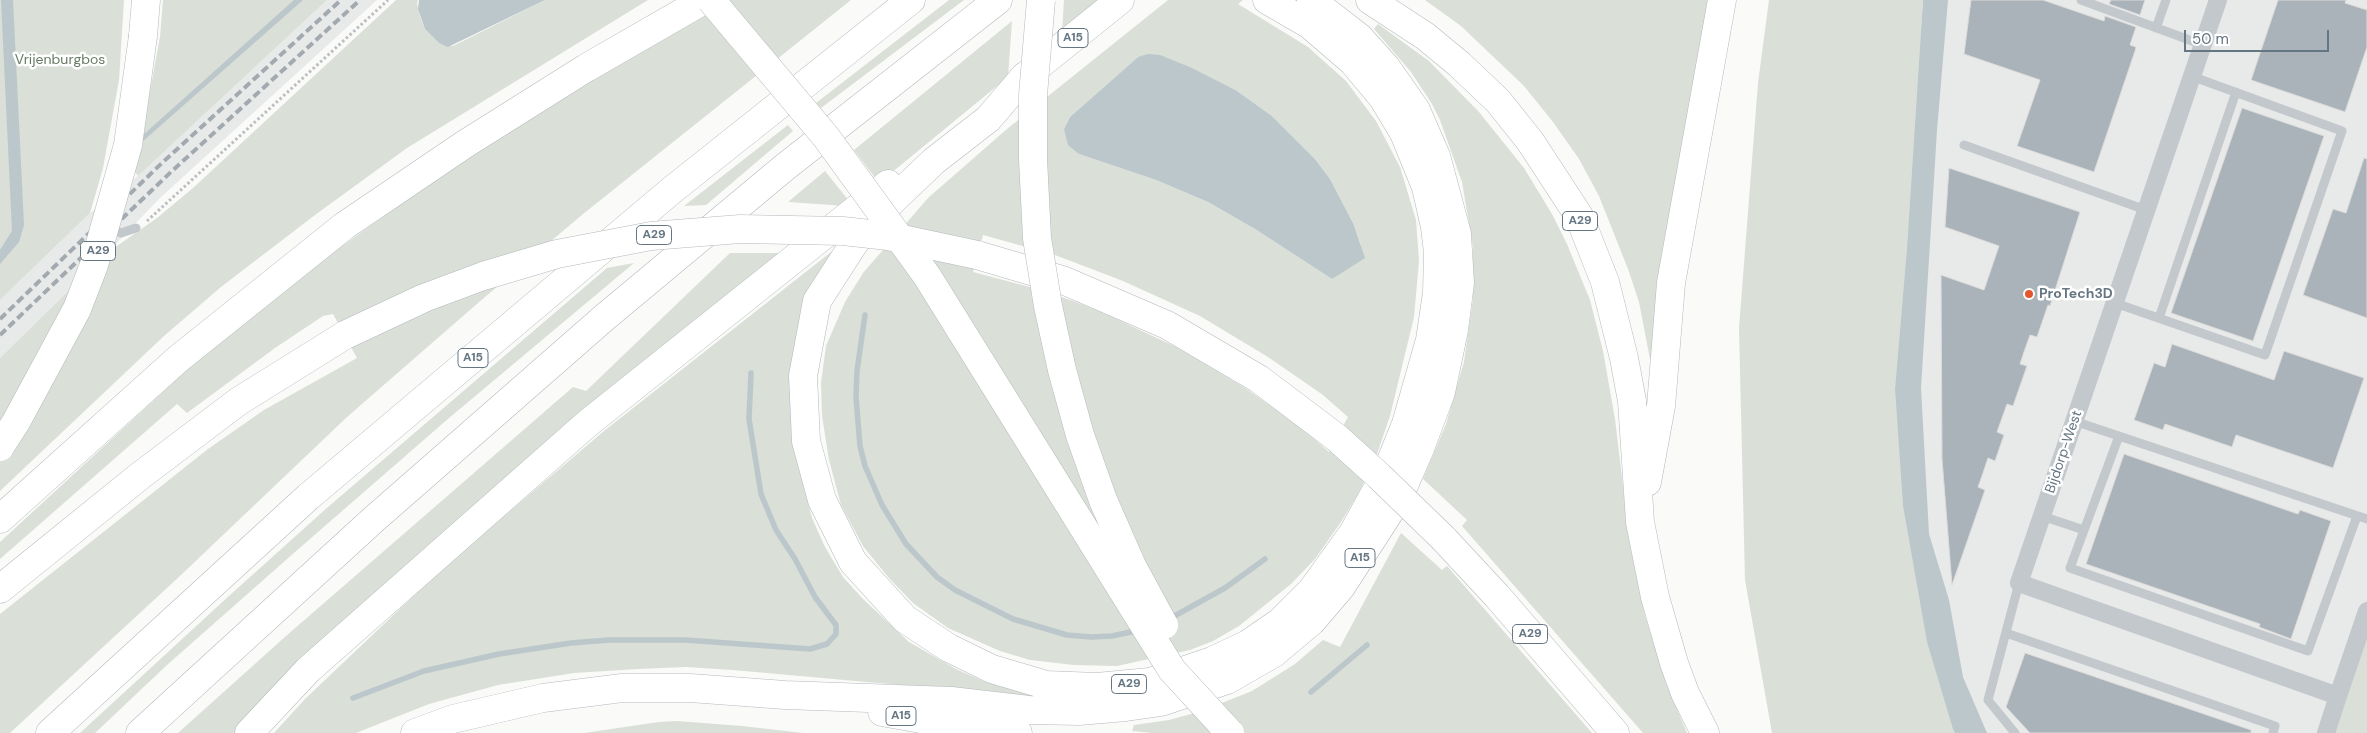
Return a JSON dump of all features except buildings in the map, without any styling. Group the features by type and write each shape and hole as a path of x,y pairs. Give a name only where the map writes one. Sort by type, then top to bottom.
{"highway":[{"name":"A29","path":"0,447 24,408 77,309 94,265 128,145 146,0"},
{"path":"0,519 178,359 344,226 464,144 586,68 704,0"},
{"path":"711,0 826,137 927,276 1172,670 1232,733"},
{"name":"A15","path":"50,733 308,498 672,190 911,0"},
{"path":"140,733 373,520 605,317 784,167 998,0"},
{"name":"A15","path":"1041,0 1033,96 1034,195 1037,238 1048,306 1062,370 1080,435 1103,500 1132,566 1196,680 1232,733"},
{"name":"A15","path":"249,733 308,670 588,423 1120,0"},
{"name":"A29","path":"1025,76 988,119 934,161 888,206 855,242 818,301 803,376 806,441 822,500 853,562 905,619 949,648 992,669 1046,685 1097,687 1150,682 1212,661 1248,644 1280,622 1326,573 1365,513 1394,455 1415,397 1430,340 1438,274 1435,227 1426,187 1407,139 1383,98 1353,62 1310,25 1268,0"},
{"name":"A15","path":"415,733 453,719 543,698 622,688 690,688 785,695 951,701 1029,710 1079,711 1161,702 1227,680 1274,653 1312,621 1342,588 1398,499 1419,451 1441,392 1454,330 1460,283 1458,234 1436,156 1416,110 1392,74 1359,37 1311,0"},
{"name":"A29","path":"1370,0 1425,36 1459,64 1498,101 1530,140 1579,216 1605,282 1624,358 1632,401 1640,522 1655,598 1674,663 1685,692 1705,733"},
{"name":"A29","path":"1640,522 1661,406 1672,283 1722,0"},
{"name":"A29","path":"0,588 141,475 239,402 345,335 424,298 483,276 557,254 651,236 740,229 843,231 888,236 977,255 1065,281 1167,326 1259,379 1337,438 1443,538 1492,590 1615,733"},
{"name":"A15","path":"785,695 960,726 1018,733"}],"street":[{"name":"Bijdorp-West","path":"2019,583 2218,0"},
{"path":"2019,583 2338,696"},
{"path":"2326,733 2367,611"}],"lane":[{"path":"2081,0 2202,45"},
{"path":"2156,28 2166,0"},
{"path":"2114,303 2265,355 2339,140 2342,131 2191,76"},
{"path":"2159,318 2236,92"},
{"path":"1964,145 2146,210"},
{"path":"103,219 118,232 136,228"},
{"path":"2074,421 2367,519"},
{"path":"2119,436 2070,568 2308,651 2357,516"},
{"path":"2042,516 2084,530"},
{"path":"2015,733 1988,700 2019,583"},
{"path":"2006,633 2275,726 2273,733"}],"path":[{"path":"136,228 154,215 388,0"}],"shaded area":[{"path":"1,0 13,0 24,225 19,242 0,264 0,250 12,231"},
{"path":"294,0 303,0 142,142 143,135"},
{"path":"327,0 377,0 160,198 0,358 0,300 90,213 138,176"},
{"path":"419,0 545,0 448,47 439,43 425,29 418,9"},
{"path":"1923,0 1948,0 1937,130 1921,388 1929,534 1949,600 1963,677 1987,733 1955,733 1953,729 1927,642 1903,506 1895,389 1907,248"},
{"path":"1928,0 2367,0 2367,733 1900,733 1891,150"},
{"path":"1148,54 1160,55 1192,68 1237,91 1272,116 1315,159 1330,179 1354,225 1365,258 1332,279 1255,229 1208,202 1156,180 1079,154 1068,145 1064,129 1070,117 1138,57"}],"green space":[{"name":"Vrijenburgbos","path":"0,0 124,0 119,80 103,168 90,213 0,300"},
{"path":"163,0 327,0 138,176 135,172 160,37"},
{"path":"396,0 418,0 420,16 425,29 439,43 453,46 545,0 648,0 407,148 315,215 221,287 164,336 0,491 0,358 107,253 157,218 193,188"},
{"path":"722,0 851,0 583,214 478,303 347,417 181,575 10,733 0,733 0,614 208,449 264,410 357,358 333,314 323,316 275,348 187,413 177,404 0,559 0,542 190,367 311,268 455,166"},
{"path":"949,0 964,0 821,108 816,103"},
{"path":"1064,0 1103,0 1062,33"},
{"path":"1168,0 1243,0 1238,4 1308,47 1346,81 1376,121 1400,167 1416,220 1419,261 1414,317 1390,416 1376,457 1358,494 1341,522 1315,559 1291,584 1239,626 1213,641 1190,650 1117,666 1074,665 1030,660 1000,651 948,628 913,603 888,577 863,546 841,505 829,460 822,416 821,383 826,346 845,302 863,273 928,198 1007,129","holes":["1138,57 1237,91 1272,116 1315,159 1330,179 1354,225 1361,245 1332,279 1255,229 1208,202 1156,180 1079,154 1064,129 1070,117","983,235 1055,255 1123,281 1200,316 1268,357 1323,395 1348,417 1329,452 1301,427 1245,388 1176,347 1076,302 1041,290 973,272"]},
{"path":"1425,0 1709,0 1653,358 1650,359 1639,302 1628,269 1599,196 1579,159 1524,86 1461,26"},
{"path":"1769,0 1923,0 1907,248 1895,389 1903,506 1927,642 1955,733 1772,733 1745,580 1739,328 1758,83"},
{"path":"1012,21 1008,77 879,183 854,150"},
{"path":"1378,24 1429,61 1479,112 1524,168 1552,214 1567,244 1590,300 1603,351 1615,419 1630,545 1645,616 1666,683 1687,733 1643,733 1462,526 1467,520 1423,479 1446,424 1464,362 1473,299 1473,247 1462,182 1440,120 1411,72 1374,29"},
{"path":"788,125 793,131 706,205 684,206"},
{"path":"825,171 849,201 846,206 788,202"},
{"path":"845,241 791,378 791,407 795,450 812,518 825,547 843,577 862,598 909,642 956,669 983,681 1056,699 733,670 686,667 638,669 574,673 498,685 429,704 356,733 274,733 305,699 443,568 604,431"},
{"path":"730,253 790,253 238,733 178,733 286,636 573,387 586,391"},
{"path":"634,263 449,418 295,552 167,665 95,733 80,733 328,507 607,268"},
{"path":"1401,533 1442,570 1447,566 1592,733 1152,733 1132,731 1134,725 1169,720 1202,711 1252,691 1295,664 1323,640 1340,647"},
{"path":"2367,635 2367,733 2333,733"},
{"path":"677,721 742,726 803,733 584,733"}],"waterway":[{"path":"865,315 857,371 856,397 860,446 865,466 882,505 906,544 937,577 955,590 1013,619 1067,635 1112,636 1140,630"},
{"path":"353,698 424,671 499,654 571,643 609,640 685,640 810,649 827,644 836,634 836,625 815,597 795,559 776,530 761,494 749,419 751,373"},
{"path":"1169,619 1225,588 1265,559"},
{"path":"1311,692 1367,645"}],"railway":[{"path":"0,319 163,162 341,0"},
{"path":"0,335 172,171 360,0"}],"place":[{"name":"ProTech3D","path":"2029,294"}]}
